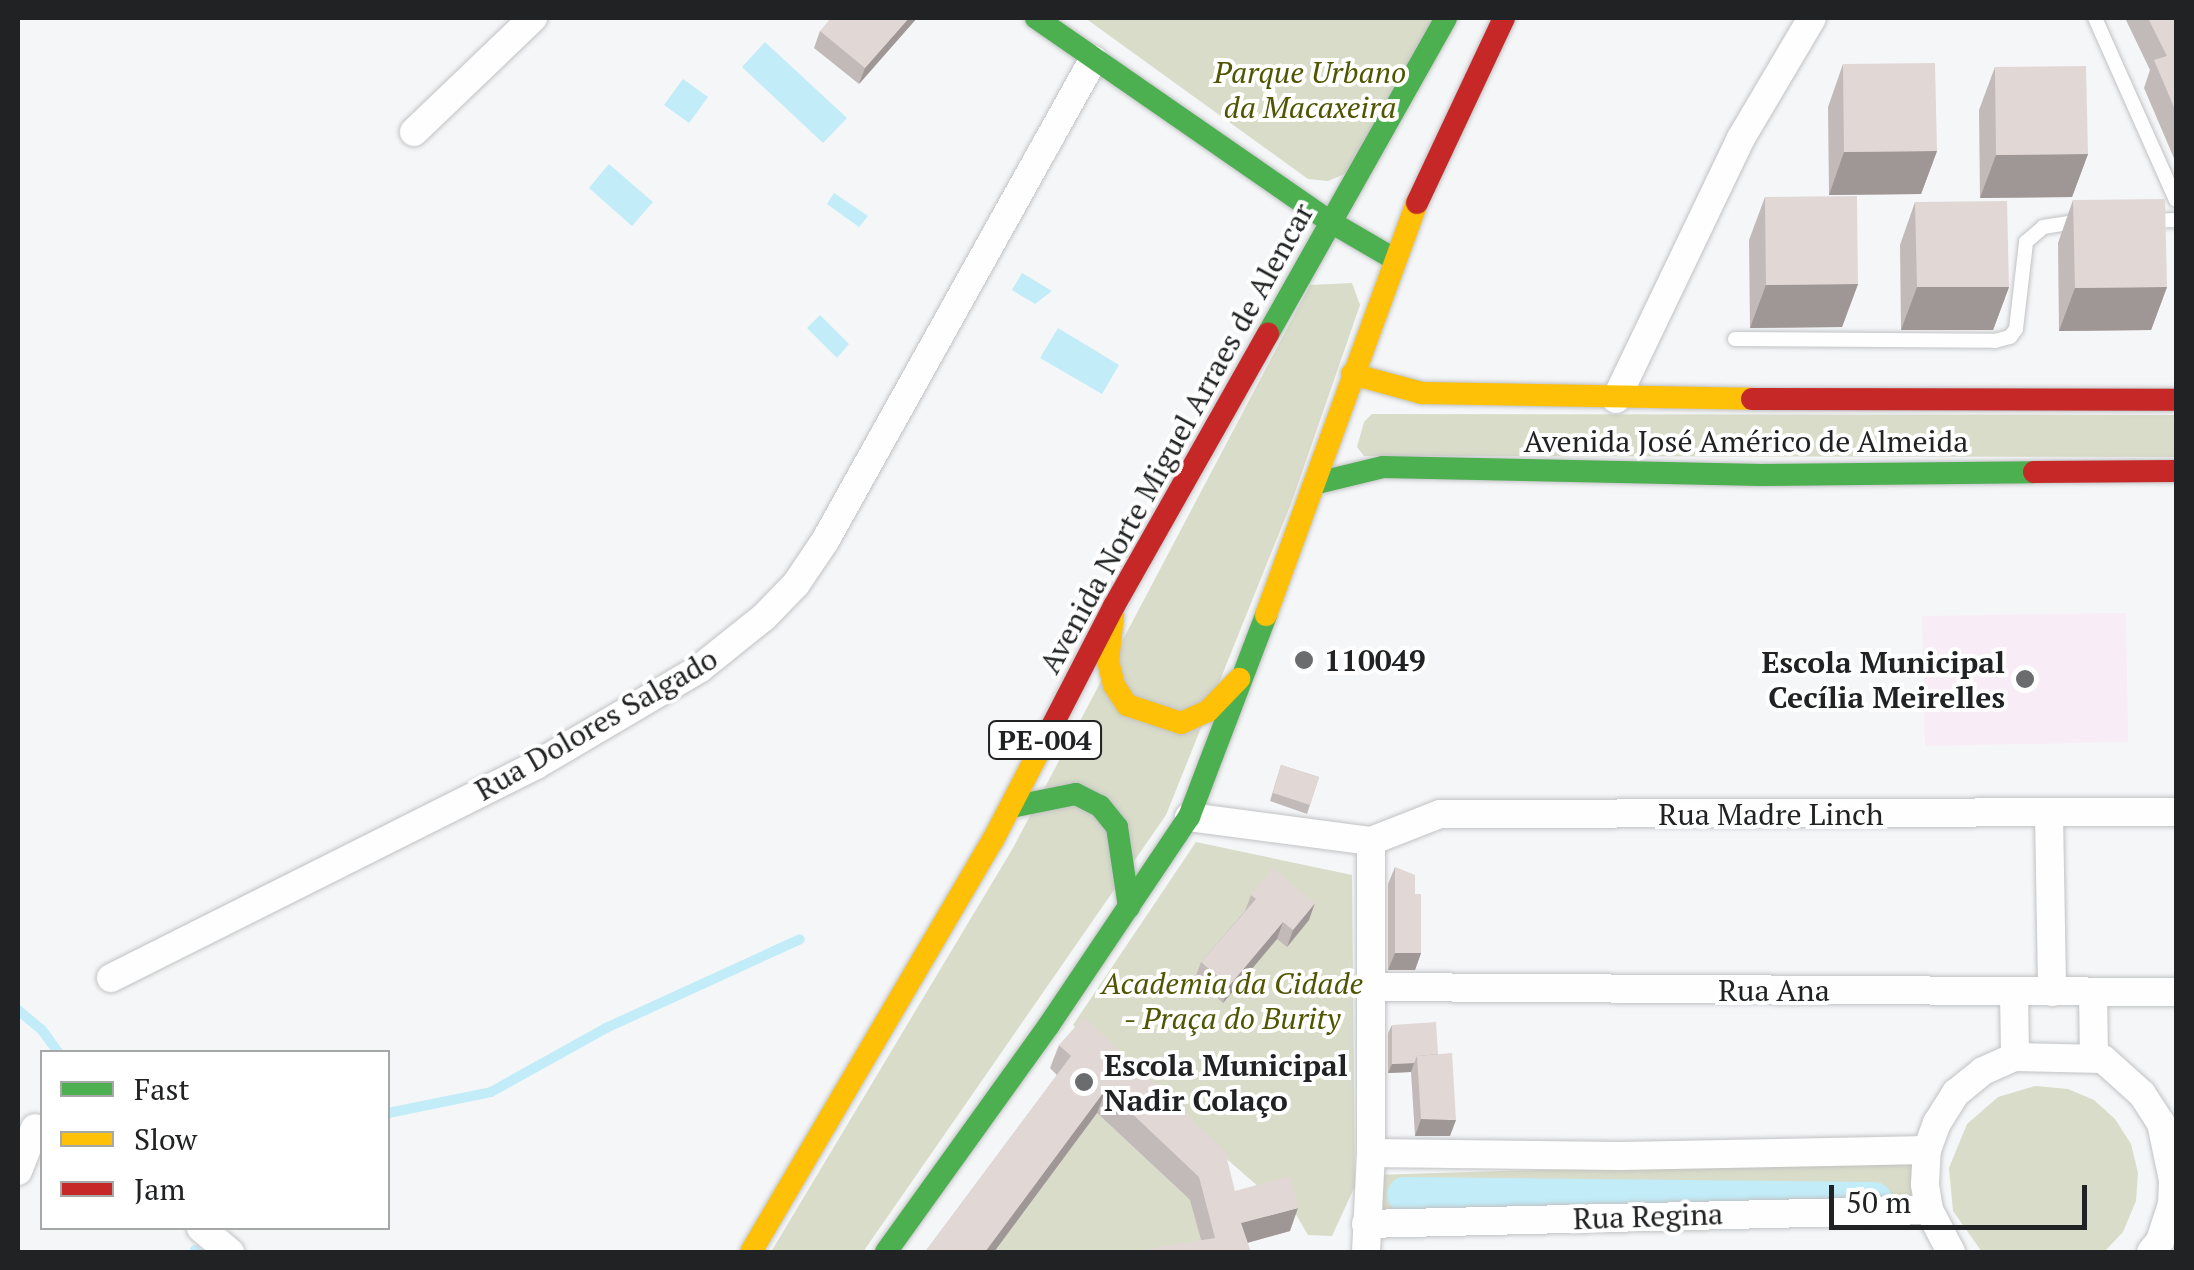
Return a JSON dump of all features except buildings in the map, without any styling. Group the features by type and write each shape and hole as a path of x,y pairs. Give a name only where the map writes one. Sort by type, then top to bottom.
{"main road":[{"path":"1036,18 1329,221 1394,259"},
{"name":"Avenida Norte Miguel Arraes de Alencar","path":"750,1252 1011,807 1114,606 1446,18"},
{"path":"886,1252 1189,817 1316,483 1394,259 1504,18"},
{"name":"Avenida José Américo de Almeida","path":"1352,374 1422,393 1616,400 2176,400"},
{"name":"Avenida José Américo de Almeida","path":"1316,483 1383,466 1761,476 2176,471"},
{"path":"1114,606 1108,661 1114,685 1127,705 1181,723 1208,711 1240,678"},
{"path":"1011,807 1076,794 1100,806 1117,828 1129,907"}],"street":[{"path":"414,132 533,18"},
{"path":"1616,400 1741,138 1812,18"},
{"name":"Rua Dolores Salgado","path":"111,978 536,765 699,669 764,617 796,584 825,542 1093,60"},
{"name":"Rua Madre Linch","path":"1370,841 1440,814 2176,812"},
{"path":"2049,814 2052,992"},
{"path":"1189,817 1370,841 1371,1152 1366,1238"},
{"name":"Rua Ana","path":"1371,986 2176,992"},
{"path":"2014,991 2014,1056"},
{"path":"2093,992 2094,1058"},
{"path":"1951,1252 1930,1210 1925,1184 1927,1150 1937,1123 1956,1094 1983,1071 2014,1056 2094,1058 2124,1075 2142,1094 2161,1124 2174,1156 2174,1204 2160,1241 2151,1252"},
{"path":"18,1170 32,1127"},
{"name":"Rua Regina","path":"1371,1152 1620,1156 1927,1150"},
{"name":"Rua Regina","path":"1366,1238 1930,1210"},
{"path":"203,1230 230,1252"}],"lane":[{"path":"2095,18 2176,200"},
{"path":"2139,221 2176,220"},
{"path":"1735,339 1996,341 2010,337 2016,330 2026,242 2043,227 2101,221"}],"shaded area":[{"name":"Escola Municipal Cecília Meirelles","path":"2126,613 2128,742 1925,746 1922,616"}],"green space":[{"name":"Parque Urbano da Macaxeira","path":"1085,18 1438,18 1345,174 1328,181 1308,179"},
{"path":"1352,283 1360,305 1292,501 1166,815 863,1252 771,1252 1013,848 1310,285"},
{"path":"1372,414 2176,415 2176,457 1364,456 1357,447 1364,422"},
{"name":"Academia da Cidade - Praça do Burity","path":"1196,842 1352,875 1355,1186 1332,1236 1308,1235 1281,1189 1260,1188 1073,1025"},
{"path":"2035,1086 2068,1089 2094,1100 2115,1119 2131,1144 2138,1173 2136,1201 2123,1232 2104,1252 1982,1252 1953,1211 1949,1168 1967,1124 1998,1097"},
{"path":"1097,1113 1192,1202 1204,1252 994,1252"},
{"path":"1926,1158 1929,1207 1371,1219 1374,1175"}],"water":[{"path":"765,42 847,118 823,143 742,67"},
{"path":"683,79 708,97 689,123 664,105"},
{"path":"609,164 653,202 632,226 589,188"},
{"path":"834,193 868,216 859,227 827,204"},
{"path":"1022,273 1052,291 1035,304 1012,290"},
{"path":"820,315 849,344 837,358 807,328"},
{"path":"1058,328 1119,365 1102,394 1040,358"}],"waterway":[{"path":"390,1113 491,1092 606,1028 800,939"},
{"path":"18,1010 42,1030 57,1050"},
{"path":"1404,1194 1874,1199"}],"traffic: fast":[{"path":"1036,18 1329,221 1394,259"},
{"path":"1268,334 1446,18"},
{"path":"1317,483 1383,467 1761,475 2034,472"},
{"path":"886,1252 1049,1025 1189,817 1266,615"},
{"path":"1011,807 1076,794 1100,806 1117,827 1129,907"}],"traffic: slow":[{"path":"1266,615 1417,203"},
{"path":"1352,374 1422,393 1752,399"},
{"path":"1113,616 1108,661 1114,685 1127,705 1181,723 1208,711 1239,679"},
{"path":"751,1252 993,840 1051,728"}],"traffic: jam":[{"path":"1417,203 1504,18"},
{"path":"1051,728 1114,606 1268,334"},
{"path":"1752,399 2176,400"},
{"path":"2034,472 2176,471"}],"place":[{"name":"110049","path":"1304,660"},
{"name":"Escola Municipal Cecília Meirelles","path":"2025,679"},
{"name":"Escola Municipal Nadir Colaço","path":"1084,1082"}]}
